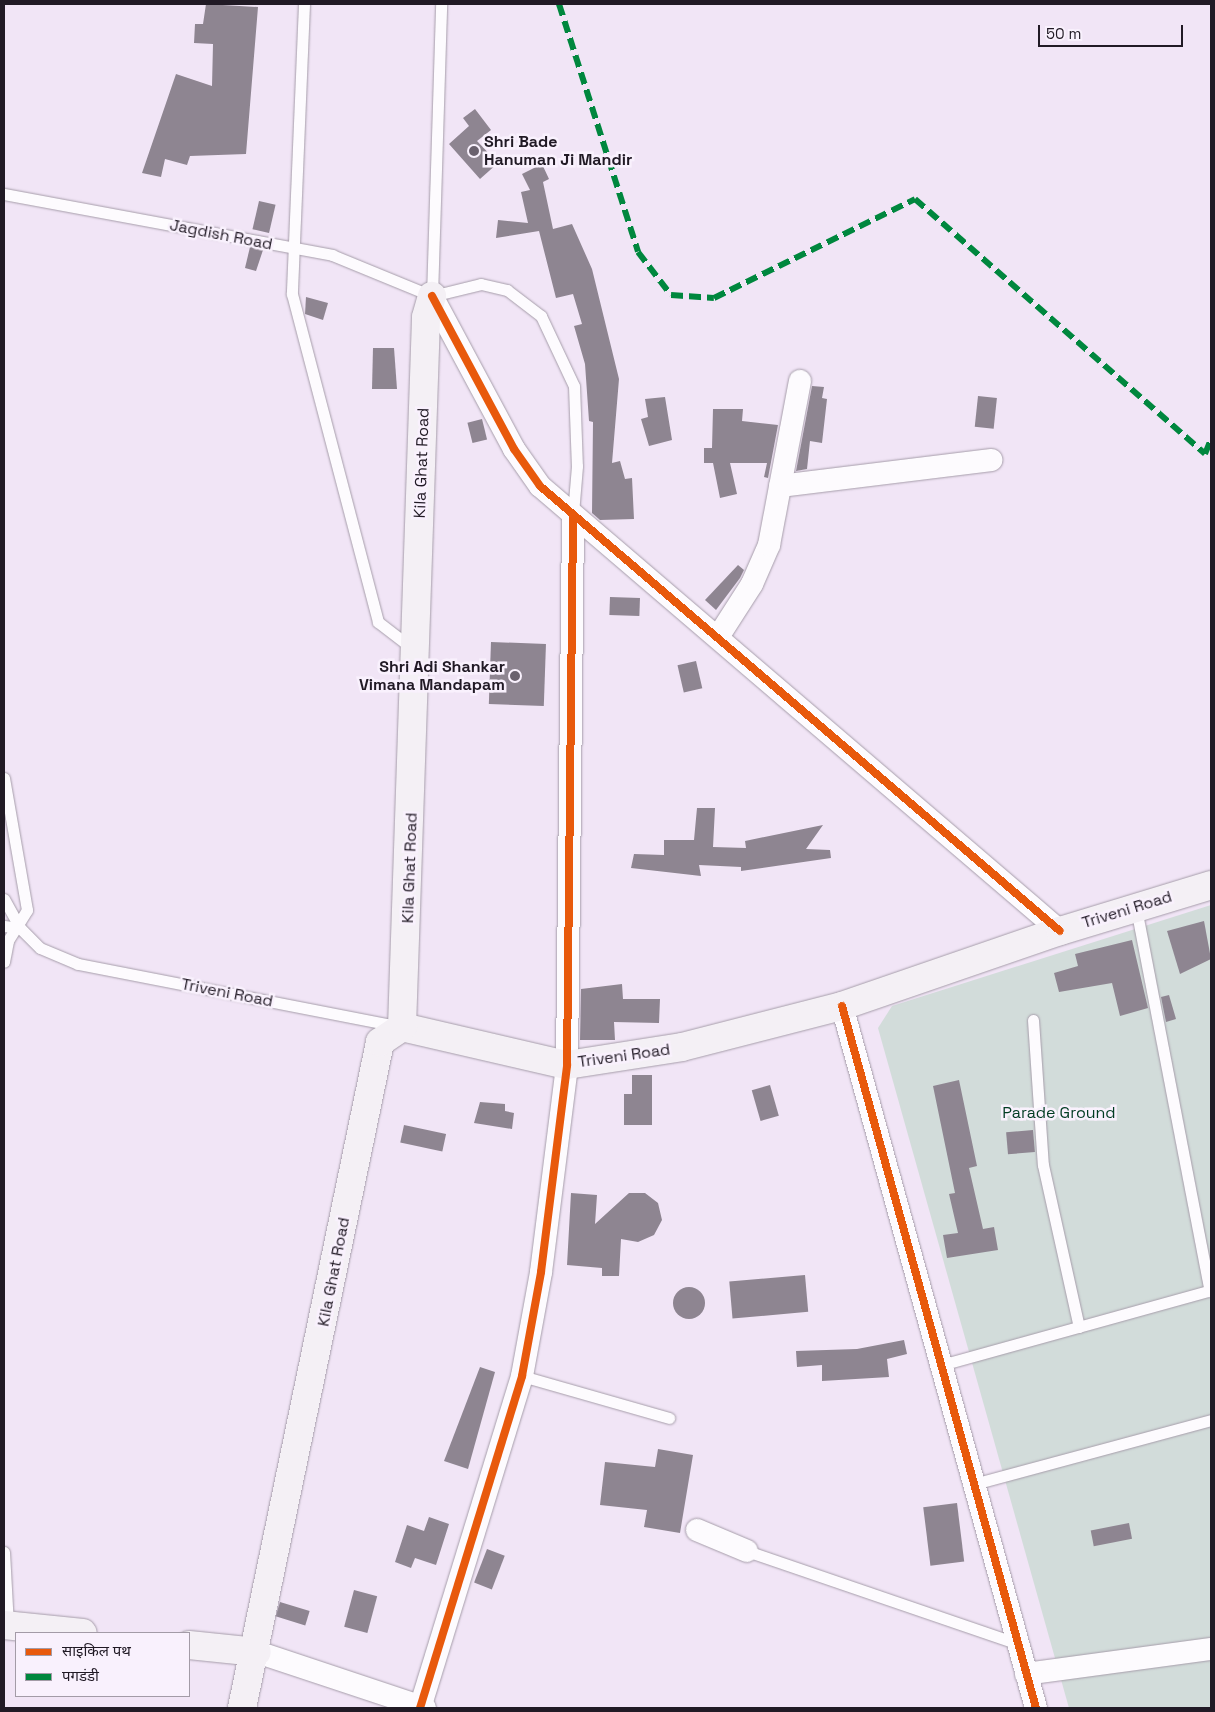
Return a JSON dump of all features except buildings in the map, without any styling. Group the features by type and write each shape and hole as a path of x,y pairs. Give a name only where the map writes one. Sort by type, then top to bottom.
{"main road":[{"name":"Kila Ghat Road","path":"242,1708 257,1652 380,1042 402,1027 426,317 432,296"},
{"name":"Triveni Road","path":"402,1027 567,1064 682,1047 842,1006 1060,931 1211,885"},
{"path":"6,1625 74,1632"},
{"path":"190,1645 257,1652"}],"street":[{"path":"432,296 514,448 540,486 573,517 718,637 1060,931"},
{"path":"718,637 752,584 769,545 800,381"},
{"path":"780,486 992,460"},
{"path":"257,1652 422,1708 522,1376 542,1272 567,1064 573,517"},
{"path":"842,1006 1036,1708"},
{"path":"696,1530 747,1551"},
{"path":"1026,1674 1211,1648"}],"lane":[{"path":"304,4 292,248 292,294 378,622 416,651"},
{"name":"Kila Ghat Road","path":"432,296 441,4"},
{"name":"Jagdish Road","path":"4,194 332,255 432,296"},
{"path":"432,296 481,284 507,290 541,316 574,386 577,466 573,517"},
{"path":"4,778 27,910 20,928 8,941 4,962"},
{"name":"Triveni Road","path":"4,899 20,928 40,948 78,964 402,1027"},
{"path":"941,1365 1211,1291 1136,908"},
{"path":"4,926 20,928"},
{"path":"1033,1020 1043,1165 1079,1327"},
{"path":"522,1376 669,1418"},
{"path":"974,1484 1211,1420"},
{"path":"747,1551 1018,1644"},
{"path":"4,1552 6,1625"}],"green space":[{"name":"Parade Ground","path":"1211,905 1211,1708 1069,1708 878,1028 892,1006"}],"marked path":[{"path":"559,4 638,252 671,295 714,298 915,199 1205,454 1211,439"}],"cycle path":[{"path":"432,296 514,449 540,486 1060,931"},
{"path":"420,1708 522,1376 541,1272 567,1065 573,517"},
{"path":"842,1006 1036,1708"}],"place":[{"name":"Shri Bade Hanuman Ji Mandir","path":"474,151"},
{"name":"Shri Adi Shankar Vimana Mandapam","path":"515,676"}]}
